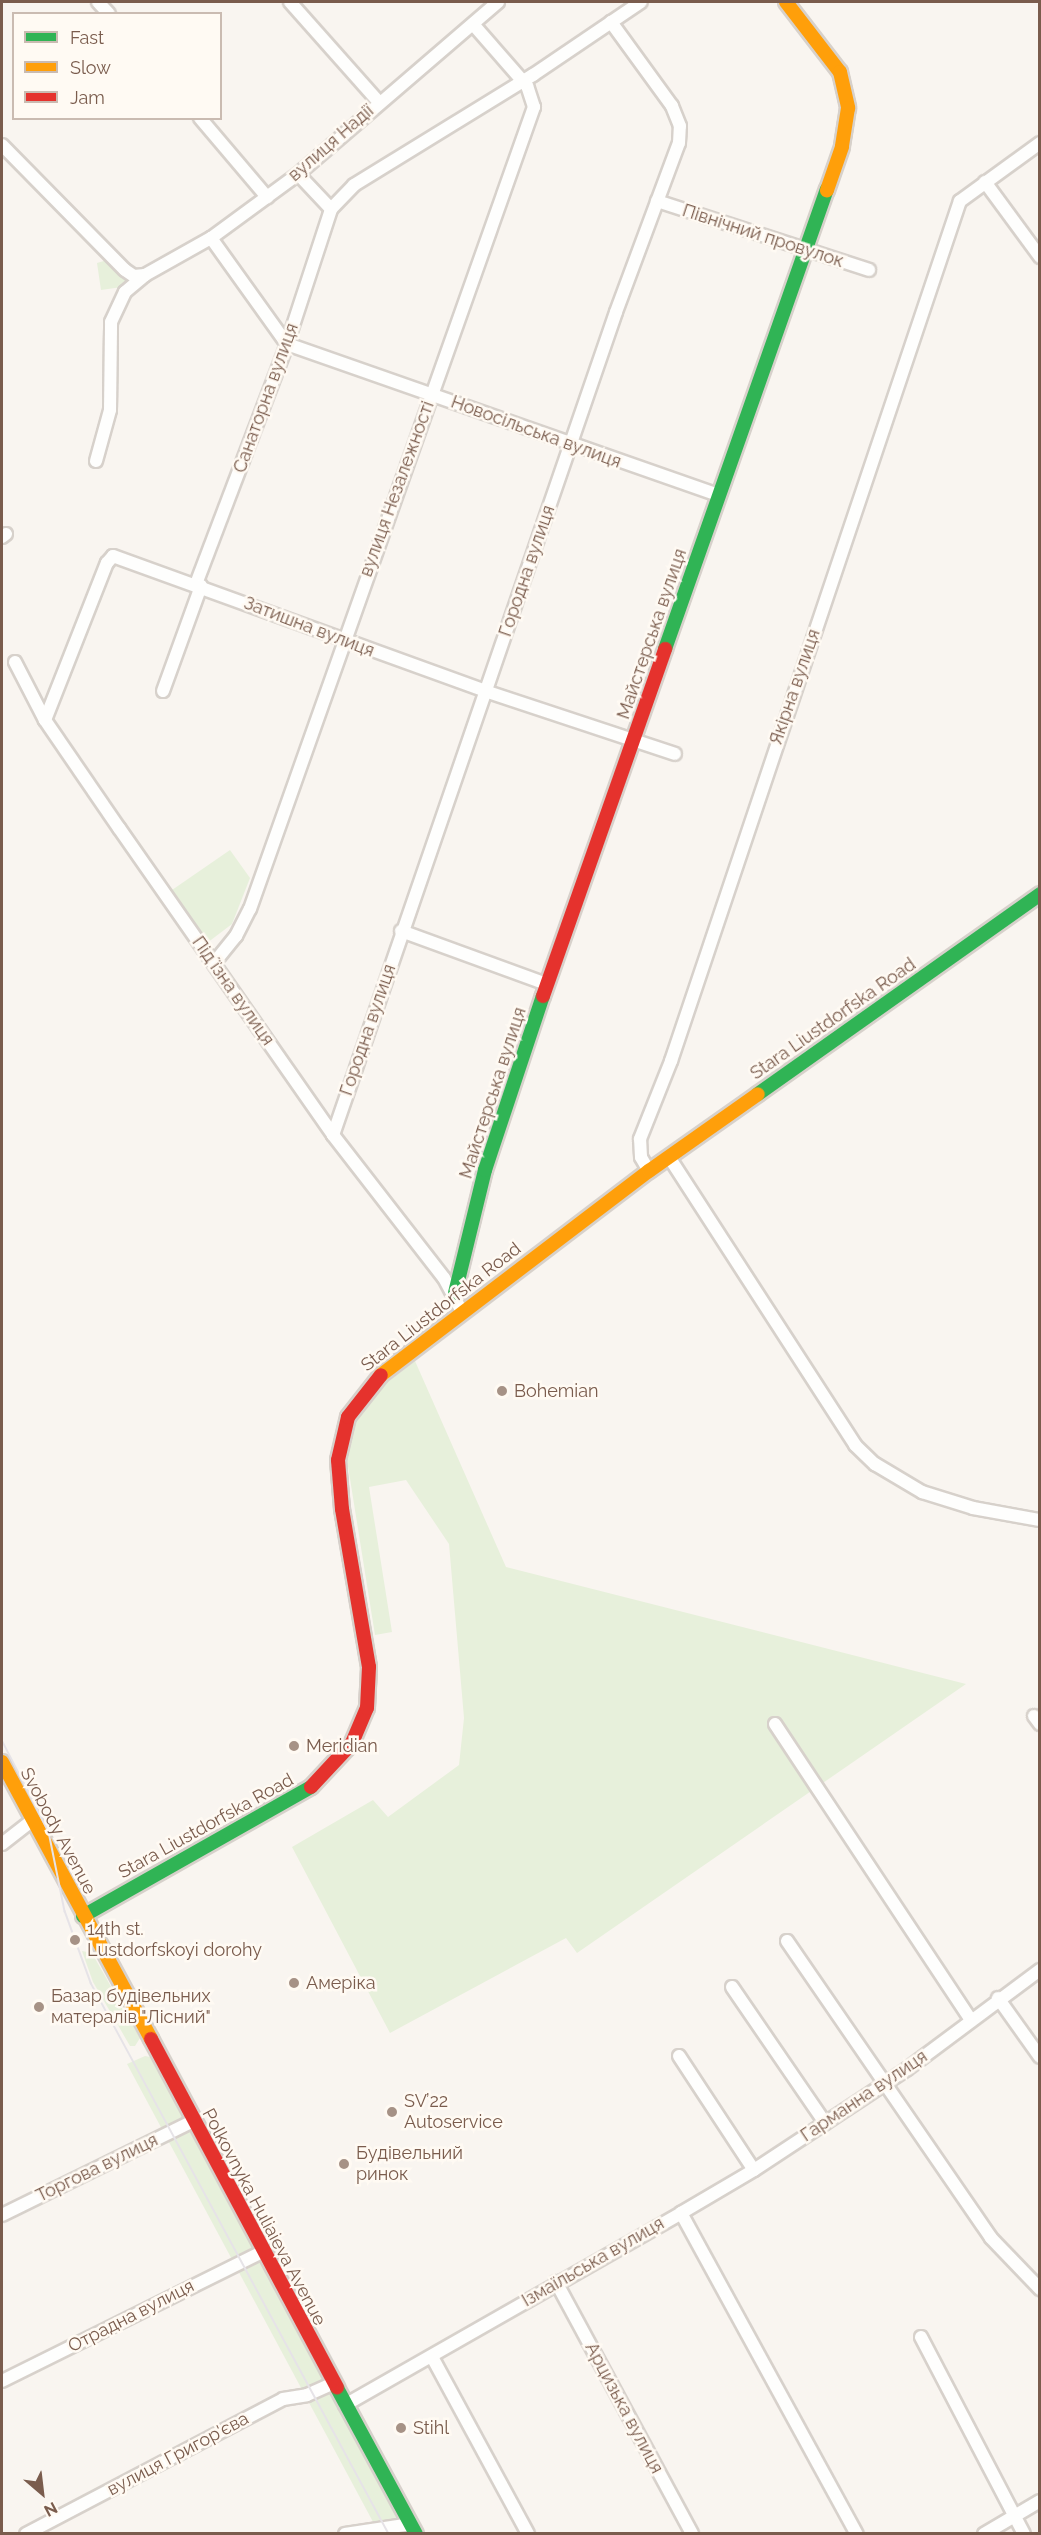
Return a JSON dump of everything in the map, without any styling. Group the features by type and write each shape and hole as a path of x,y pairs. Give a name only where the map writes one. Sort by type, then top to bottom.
{"main road":[{"name":"Майстерська вулиця","path":"455,1293 485,1170 547,984 636,738 718,495 842,147 848,108 840,72 786,2"},
{"name":"Stara Liustdorfska Road","path":"83,1916 305,1791 325,1775 352,1743 367,1708 369,1667 337,1479 339,1444 354,1406 373,1381 669,1156 1040,894"},
{"name":"Svobody Avenue","path":"2,1762 83,1916"},
{"name":"Polkovnyka Huliaieva Avenue","path":"83,1916 332,2384 413,2529"}],"street":[{"path":"290,2 378,101"},
{"name":"вулиця Надії","path":"96,461 110,410 111,322 125,292 150,273 211,238 298,174 378,101 473,24 483,6 498,2"},
{"path":"298,174 331,209 354,186 523,81 641,2"},
{"name":"Городна вулиця","path":"333,1135 485,691 679,143 677,116 611,22"},
{"name":"вулиця Незалежності","path":"214,963 236,936 250,909 532,115 534,98 523,81 473,24"},
{"path":"202,120 267,197"},
{"path":"1040,143 985,182 1040,257"},
{"path":"2,145 125,270 134,276 150,273"},
{"name":"Якірна вулиця","path":"649,1171 641,1157 640,1139 670,1060 960,201 985,182"},
{"name":"Північний провулок","path":"657,201 869,270"},
{"name":"Санаторна вулиця","path":"163,691 287,344 331,209"},
{"path":"211,238 287,344"},
{"name":"Новосільська вулиця","path":"287,344 571,446 718,495"},
{"name":"Затишна вулиця","path":"45,720 111,557 199,585 485,691 636,738 675,754"},
{"name":"Підʼїзна вулиця","path":"15,662 45,720 333,1135 455,1293 462,1312"},
{"path":"401,932 547,984"},
{"path":"669,1156 855,1445 874,1464 922,1492 973,1508 1040,1520"},
{"path":"775,1724 971,2020"},
{"path":"2,1844 33,1820"},
{"path":"787,1941 991,2238 1040,2289"},
{"name":"Гарманна вулиця","path":"681,2213 754,2170 886,2082 998,1998 1040,1970"},
{"path":"732,1987 825,2123"},
{"path":"998,1998 1040,2057"},
{"path":"679,2056 754,2170"},
{"name":"Торгова вулиця","path":"2,2215 193,2121"},
{"name":"Ізмаїльська вулиця","path":"345,2405 432,2357 556,2282 681,2213 857,2534"},
{"name":"Отрадна вулиця","path":"2,2381 262,2252"},
{"name":"Арцизька вулиця","path":"556,2282 692,2534"},
{"path":"921,2337 1024,2534"},
{"path":"432,2357 528,2534"},
{"name":"вулиця Григор'єва","path":"26,2534 283,2399 308,2395 332,2384"},
{"path":"984,2534 1040,2501"},
{"path":"345,2534 413,2529"}],"green space":[{"path":"107,260 127,282 122,287 101,290 97,263"},
{"path":"230,850 250,878 232,924 207,943 172,890"},
{"path":"415,1361 506,1567 966,1684 577,1953 566,1938 390,2033 292,1847 373,1800 388,1817 459,1765 464,1718 449,1544 406,1480 369,1487 392,1632 375,1635 346,1454 354,1423 378,1389"},
{"path":"82,1951 92,1953 140,2038 135,2046 130,2046 93,1982"},
{"path":"145,2056 150,2057 410,2533 379,2533 127,2064"}],"tram line":[{"path":"2,1740 49,1832 65,1911 91,1983 389,2534"}],"traffic: fast":[{"path":"665,649 827,190"},
{"path":"758,1094 1040,894"},
{"path":"455,1293 485,1170 543,996"},
{"path":"83,1916 311,1787"},
{"path":"337,2388 416,2534"}],"traffic: slow":[{"path":"786,2 840,72 848,108 842,147 827,190"},
{"path":"381,1375 649,1171 758,1094"},
{"path":"2,1762 151,2039"}],"traffic: jam":[{"path":"543,996 665,649"},
{"path":"311,1787 352,1743 367,1708 369,1667 342,1509 338,1460 348,1417 381,1375"},
{"path":"151,2039 337,2388"}],"place":[{"name":"Bohemian","path":"502,1391"},
{"name":"Meridian","path":"294,1746"},
{"name":"14th st. Lustdorfskoyi dorohy","path":"75,1940"},
{"name":"Амеріка","path":"294,1983"},
{"name":"Базар будівельних матералів \"Лісний\"","path":"39,2007"},
{"name":"SV’22 Autoservice","path":"392,2112"},
{"name":"Будівельний ринок","path":"344,2164"},
{"name":"Stihl","path":"401,2428"}]}
